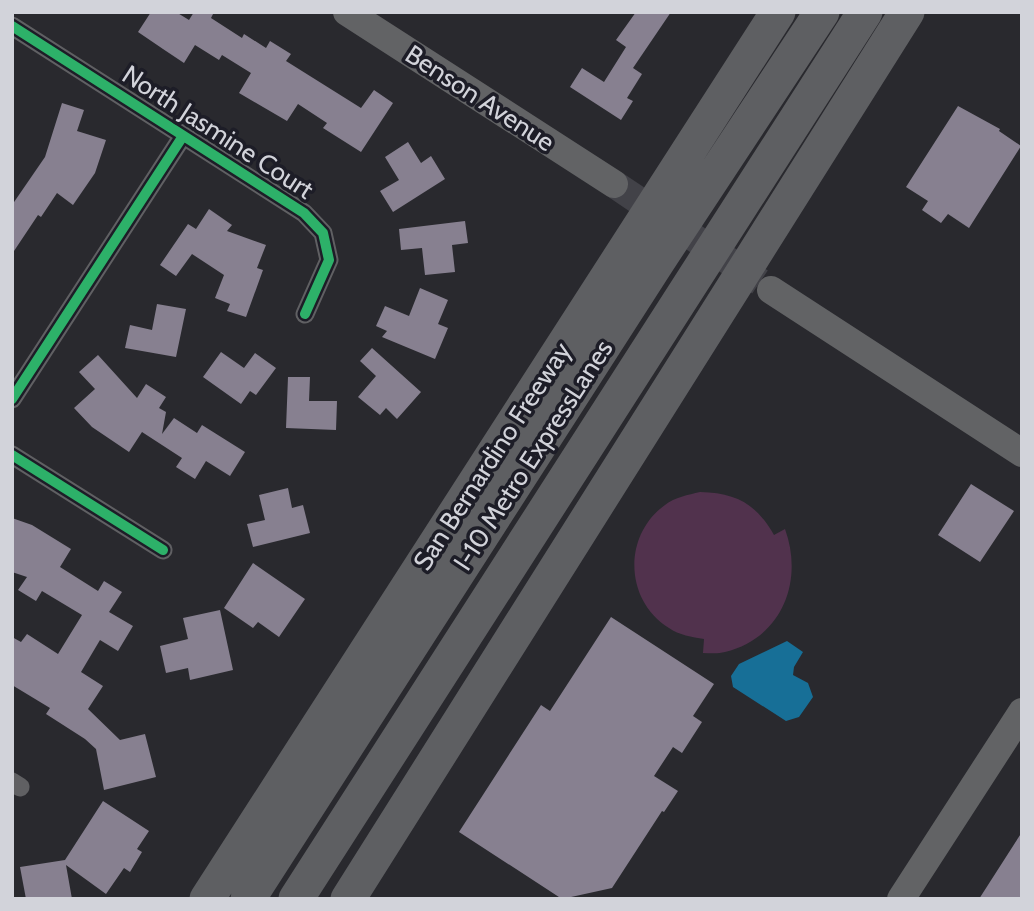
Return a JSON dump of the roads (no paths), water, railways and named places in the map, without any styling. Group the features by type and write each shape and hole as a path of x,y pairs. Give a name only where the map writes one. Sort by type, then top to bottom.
{"highway":[{"name":"San Bernardino Freeway","path":"207,899 644,252 671,179 778,12"},
{"name":"I-10 Metro ExpressLanes","path":"248,899 644,252 700,198 821,12"},
{"name":"I-10 Metro ExpressLanes","path":"296,899 865,12"},
{"path":"348,899 907,12"}],"main road":[{"name":"Benson Avenue","path":"347,12 614,184"},
{"path":"771,290 1022,453"},
{"path":"901,899 1022,712"}],"street":[{"name":"North Jasmine Court","path":"12,26 304,213 323,233 329,260 305,314"},
{"path":"12,399 183,136"},
{"path":"12,455 163,550"}],"water":[{"path":"787,641 803,652 794,667 793,675 808,683 813,697 799,717 786,721 733,687 731,676 739,664"}],"tunnel":[{"path":"614,184 760,282"}]}
